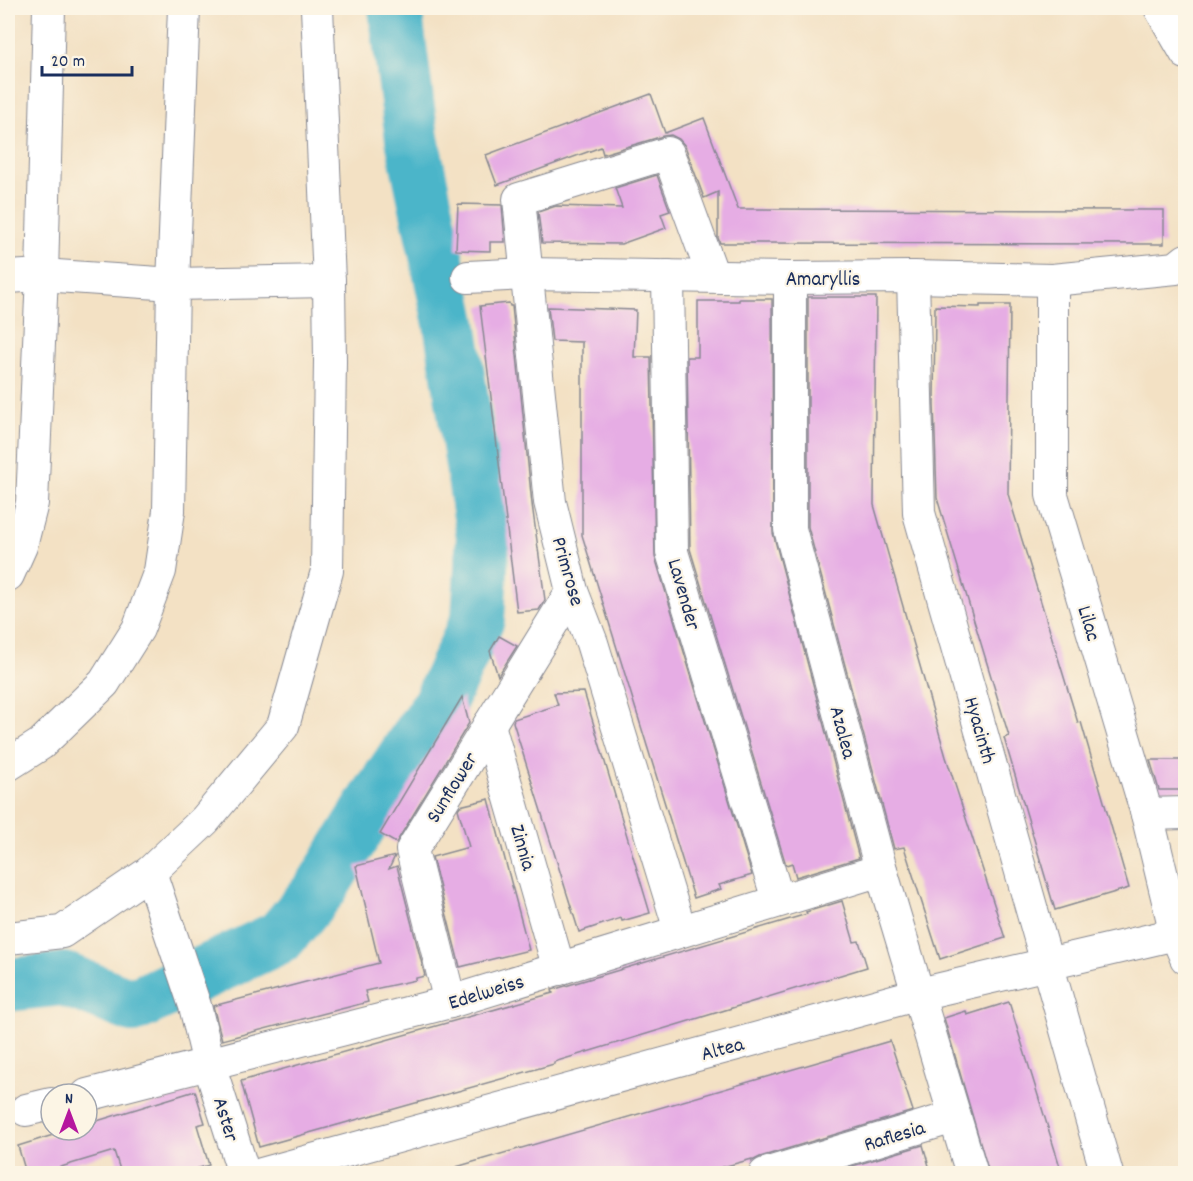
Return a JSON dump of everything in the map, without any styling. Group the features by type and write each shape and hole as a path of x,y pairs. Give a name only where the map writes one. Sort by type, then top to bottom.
{"street":[{"path":"8,575 21,546 32,503 42,275 49,8"},
{"path":"8,765 41,744 104,683 138,629 160,572 169,511 173,284 184,8"},
{"path":"8,938 62,932 150,872 205,820 283,726 327,572 329,281 317,8"},
{"path":"1160,8 1185,53"},
{"name":"Primrose","path":"680,930 592,642 572,591 550,502 519,199 668,153 713,276"},
{"name":"Amaryllis","path":"468,277 526,274 1052,280 1181,264"},
{"path":"8,277 42,275 173,284 329,281"},
{"name":"Lavender","path":"668,276 672,552 778,900"},
{"name":"Hyacinth","path":"914,277 919,513 1107,1173"},
{"name":"Azalea","path":"790,278 790,529 881,870 972,1173"},
{"name":"Lilac","path":"1052,280 1052,495 1147,814 1182,942"},
{"name":"Sunflower","path":"450,1002 412,850 572,591"},
{"name":"Zinnia","path":"489,725 559,969"},
{"path":"1147,814 1185,813"},
{"name":"Edelweiss","path":"99,1092 450,1002 881,870"},
{"name":"Aster","path":"150,872 195,1006 209,1064 244,1173"},
{"name":"Altea","path":"262,1173 919,994 1049,964 1182,942"},
{"name":"Raflesia","path":"765,1173 954,1117"}],"building":[{"path":"651,94 665,133 704,118 738,209 1164,210 1164,244 720,243 718,238 718,192 704,198 685,146 671,135 603,154 601,147 497,185 486,155"},
{"path":"657,175 670,211 661,214 666,228 621,244 542,243 538,212 556,206 622,208 615,188"},
{"path":"458,204 502,205 505,242 490,242 490,251 456,250"},
{"path":"808,297 876,297 874,505 946,757 1005,938 940,959 904,847 894,849 808,527"},
{"path":"739,299 772,299 773,533 859,858 796,877 792,863 786,865 690,549 687,357 698,357 698,301 739,301"},
{"path":"509,303 512,306 532,504 545,600 539,610 517,612 480,306"},
{"path":"980,305 1010,305 1008,494 1078,723 1081,722 1129,888 1055,910 1004,738 1009,736 937,498 934,404 935,306 980,307"},
{"path":"548,307 636,310 634,357 651,357 655,557 752,875 719,885 721,889 694,898 582,535 582,342 552,341"},
{"path":"499,636 517,646 498,676 490,651"},
{"path":"584,692 650,913 622,921 621,918 579,932 513,722 514,719 558,705 554,693"},
{"path":"462,697 469,723 396,843 380,834"},
{"path":"1150,760 1185,760 1185,790 1159,790"},
{"path":"489,799 529,950 460,967 432,857 469,847 458,809 460,806"},
{"path":"395,856 389,869 397,866 425,976 365,991 368,1002 222,1040 213,1006 379,963 356,866"},
{"path":"842,901 854,942 859,941 867,967 554,1062 554,1064 259,1147 241,1081 553,993 552,990 807,914 806,912"},
{"path":"1009,1002 1062,1173 989,1173 944,1018 966,1011 967,1015"},
{"path":"890,1041 913,1111 752,1161 752,1159 701,1173 457,1173 456,1167"},
{"path":"195,1091 205,1123 197,1125 209,1165 183,1173 121,1173 114,1151 41,1173 26,1173 18,1146 39,1139 39,1142 99,1142 99,1120"},
{"path":"923,1145 931,1173 829,1173"}],"waterway":[{"path":"8,985 64,979 133,1006 280,937 321,888 439,704 478,619 483,536 450,323 412,139 395,8"}]}
